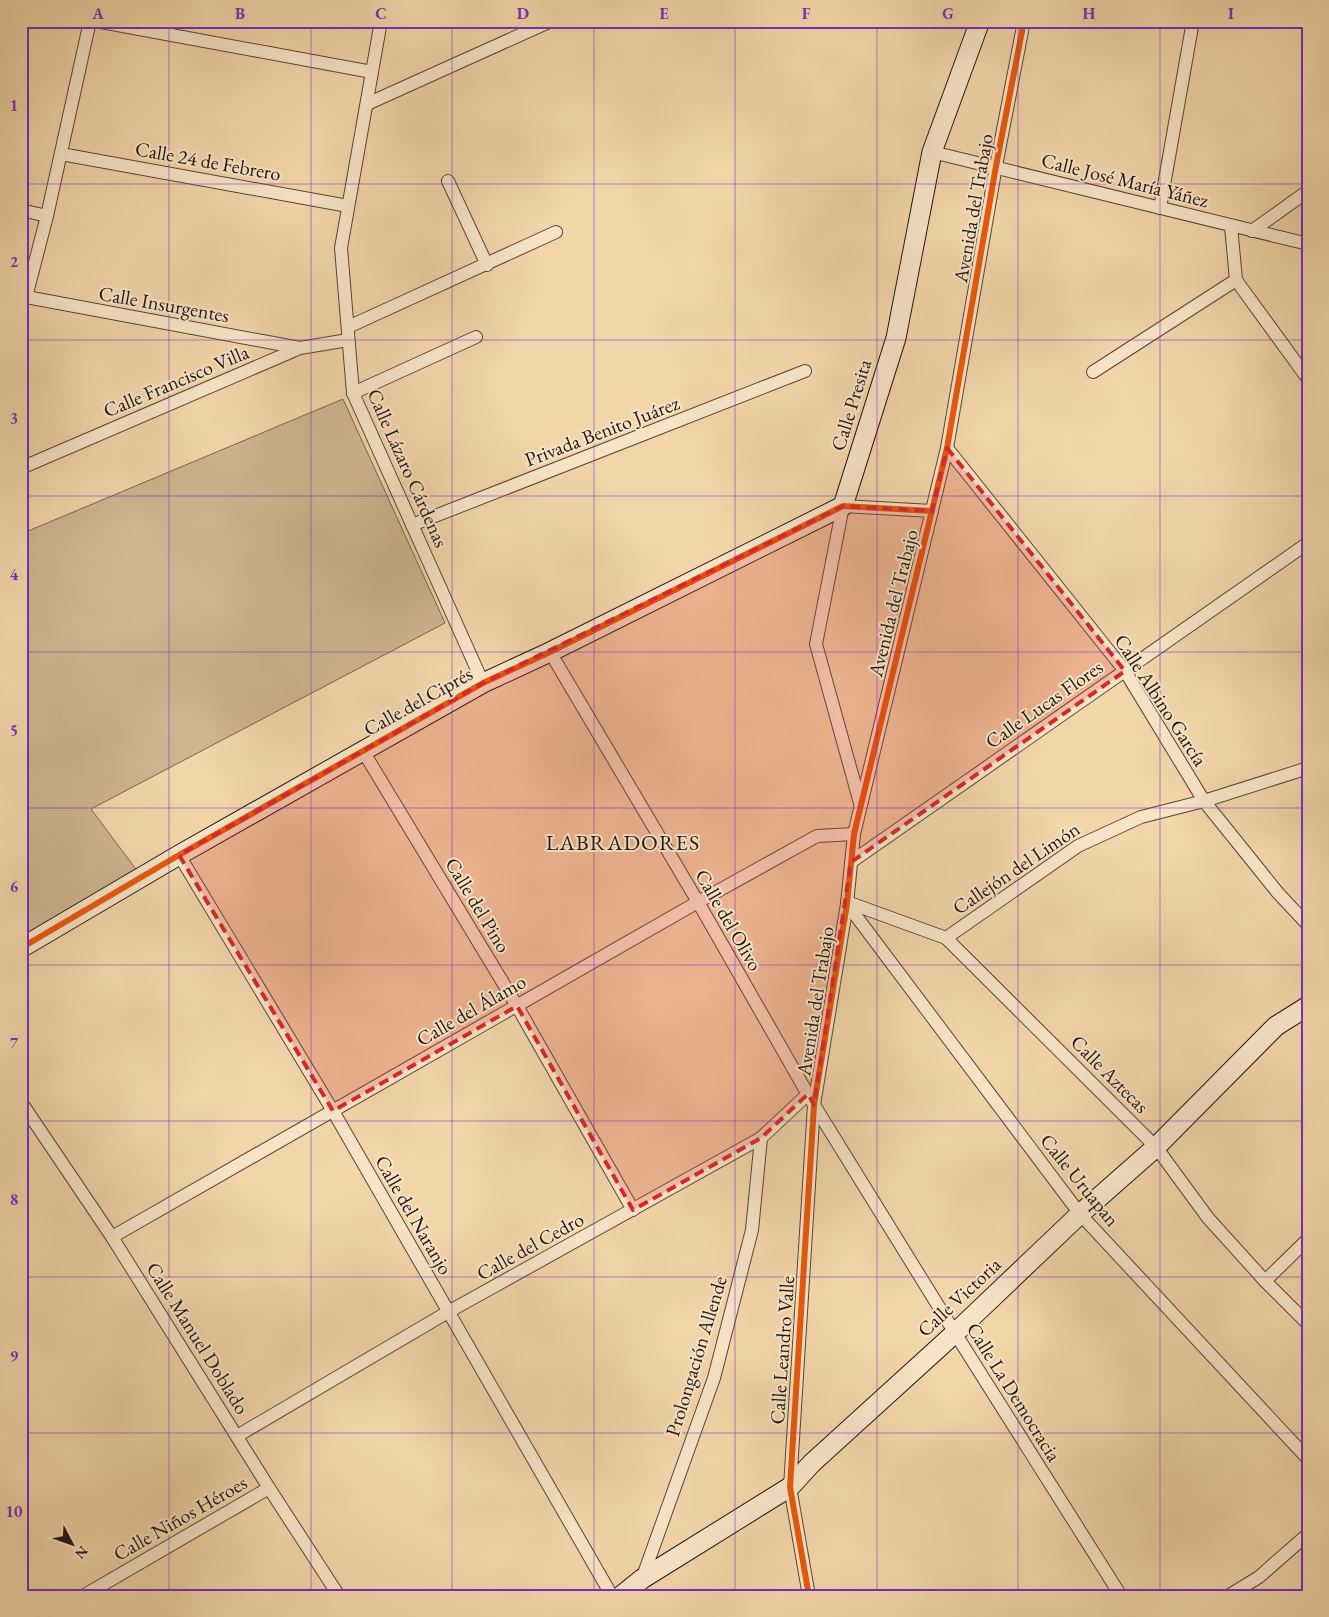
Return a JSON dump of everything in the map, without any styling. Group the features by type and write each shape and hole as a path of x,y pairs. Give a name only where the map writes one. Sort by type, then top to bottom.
{"street":[{"path":"24,297 47,216 90,21"},
{"path":"96,21 372,72"},
{"name":"Calle Lázaro Cárdenas","path":"381,21 368,104 341,248 353,393 483,683"},
{"path":"368,104 551,21"},
{"name":"Calle Presita","path":"861,806 816,644 843,506 896,338 932,152 980,21"},
{"name":"Avenida del Trabajo","path":"811,1100 847,903 854,834 947,448 996,166 1024,21"},
{"path":"1160,208 1193,21"},
{"name":"Calle José María Yáñez","path":"932,152 996,166 1308,244"},
{"name":"Calle 24 de Febrero","path":"61,154 348,206"},
{"path":"448,181 487,265"},
{"path":"1252,231 1308,191"},
{"path":"21,210 47,216"},
{"path":"1232,226 1236,280 1308,379"},
{"name":"Calle Francisco Villa","path":"21,468 300,348 348,334 556,232"},
{"path":"1093,372 1236,280"},
{"name":"Calle Insurgentes","path":"24,297 300,348"},
{"path":"353,393 476,337"},
{"name":"Privada Benito Juárez","path":"412,525 805,371"},
{"name":"Calle Albino García","path":"947,448 1125,671 1204,800 1278,893 1308,924"},
{"path":"843,506 932,511"},
{"name":"Calle del Ciprés","path":"21,948 179,855 483,683 550,652 843,506"},
{"name":"Calle Lucas Flores","path":"851,862 1308,543"},
{"name":"Calle del Olivo","path":"550,652 698,902 811,1100"},
{"name":"Calle del Pino","path":"363,751 517,1006 633,1210"},
{"name":"Callejón del Limón","path":"946,938 1078,846 1141,817 1308,768"},
{"name":"Calle del Álamo","path":"112,1237 698,902 818,836 854,834"},
{"name":"Calle del Naranjo","path":"179,855 333,1111 612,1596"},
{"name":"Calle Aztecas","path":"847,903 946,938 1156,1147 1208,1218 1308,1324"},
{"name":"Calle Uruapan","path":"847,903 1080,1214 1308,1459"},
{"name":"Calle Victoria","path":"621,1596 642,1579 790,1487 812,1463 955,1333 1080,1214 1156,1147 1276,1026 1308,1006"},
{"name":"Calle del Cedro","path":"237,1436 448,1312 761,1138 811,1100"},
{"name":"Calle La Democracia","path":"811,1100 1120,1596"},
{"name":"Calle Leandro Valle","path":"809,1596 790,1487 811,1100"},
{"name":"Calle Manuel Doblado","path":"21,1102 112,1237 339,1596"},
{"name":"Prolongación Allende","path":"642,1579 714,1378 752,1230 761,1138"},
{"path":"1265,1280 1308,1239"},
{"name":"Calle Niños Héroes","path":"83,1596 269,1488"},
{"path":"1228,1596 1258,1577 1308,1534"}],"highlighted area":[{"path":"947,448 1125,671 851,862 814,1105 808,1094 761,1138 633,1210 517,1006 333,1111 179,855 483,683 843,506 932,511"}],"shaded area":[{"path":"343,399 445,623 91,809 138,872 21,938 21,534"}],"cycle path":[{"path":"809,1596 790,1487 814,1105 847,904 854,834 947,448 996,166 1024,21"},
{"path":"21,948 179,855 483,683 550,652 843,506 932,511"}],"district":[{"name":"LABRADORES","path":"623,842"}]}
